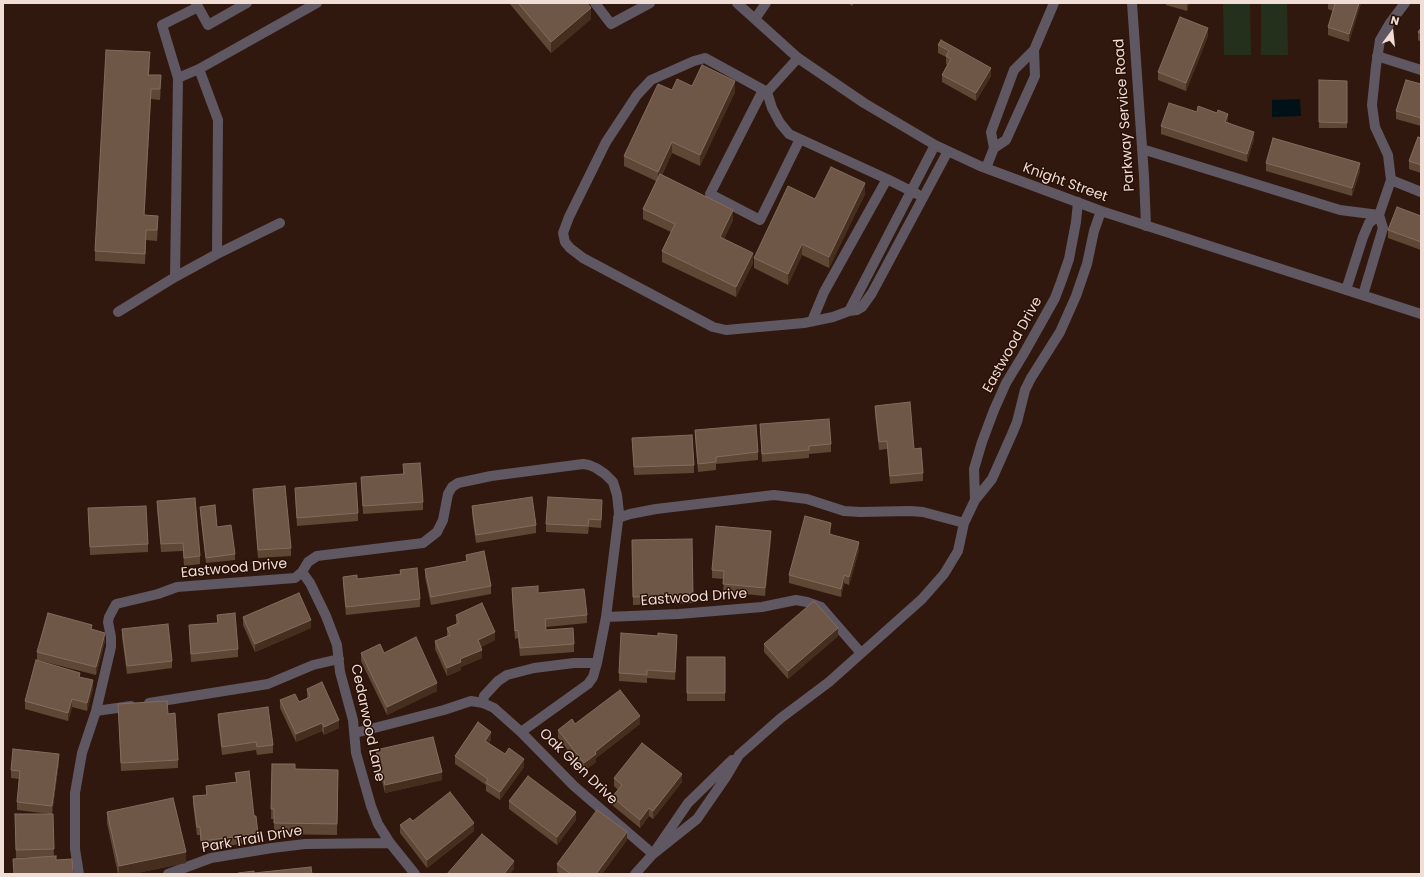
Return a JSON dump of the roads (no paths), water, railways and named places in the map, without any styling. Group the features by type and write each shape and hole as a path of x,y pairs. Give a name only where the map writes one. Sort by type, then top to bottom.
{"street":[{"path":"175,277 178,78 162,25 197,5 208,25 247,3"},
{"path":"178,78 199,70 317,3"},
{"path":"595,3 611,24 650,3"},
{"name":"Knight Street","path":"737,3 798,58 864,103 935,145 948,151 986,168 1101,211 1421,314"},
{"path":"755,19 766,3"},
{"path":"986,168 994,148 991,132 1014,70 1034,50 1054,3"},
{"name":"Parkway Service Road","path":"1132,3 1146,226"},
{"path":"1346,290 1363,237 1369,223 1378,215 1391,180 1388,155 1375,127 1372,105 1380,40 1390,23 1406,3"},
{"path":"994,148 1006,140 1035,76 1034,50"},
{"path":"1377,56 1421,70"},
{"path":"923,198 887,179 789,134 780,123 765,91 705,58 694,61 651,80 637,95 606,142 569,217 563,233 565,242 583,258 713,327 726,330 741,329 812,321 833,317 849,311 857,310 862,307 872,293 923,198 948,151"},
{"path":"798,58 765,91 710,194 760,220 800,139"},
{"path":"199,70 218,120 217,254"},
{"path":"849,311 935,145"},
{"path":"1142,149 1340,210 1378,215"},
{"path":"812,321 824,292 887,179"},
{"path":"1391,180 1421,192"},
{"name":"Eastwood Drive","path":"975,500 974,469 982,442 1006,383 1055,298 1069,259 1078,202"},
{"name":"Eastwood Drive","path":"636,874 653,854 688,803 738,755 781,718 829,682 922,598 944,574 958,551 964,523 975,500 992,479 1014,428 1025,390 1060,332 1076,296 1087,264 1094,231 1101,211"},
{"path":"1363,295 1383,228 1378,215"},
{"path":"118,312 175,277 217,254 280,223"},
{"name":"Eastwood Drive","path":"79,874 76,849 76,792 82,753 96,711 111,647 108,622 109,617 116,604 158,594 177,587 295,578 302,572 308,562 317,556 423,542 433,536 441,526 448,494 452,487 466,480 583,464 596,468 605,474 613,482 617,495 619,513 606,617 679,614 762,607 796,600 821,607 861,653"},
{"path":"618,518 656,509 774,495 807,499 844,511 924,512 964,523"},
{"name":"Cedarwood Lane","path":"302,572 310,583 326,616 337,645 340,672 353,720 356,753 370,806 378,824 390,843 415,874"},
{"path":"521,732 588,684 593,677 597,664 606,617"},
{"path":"96,711 178,700 268,684 314,666 339,660"},
{"path":"355,733 444,710 471,701 483,703 484,696 506,675 534,668 574,663 597,664"},
{"name":"Oak Glen Drive","path":"483,703 494,708 521,732 574,786 653,854"},
{"name":"Eastwood Drive","path":"653,854 698,819 726,777 738,755"},
{"name":"Park Trail Drive","path":"168,874 212,858 272,848 305,844 390,843"}]}
